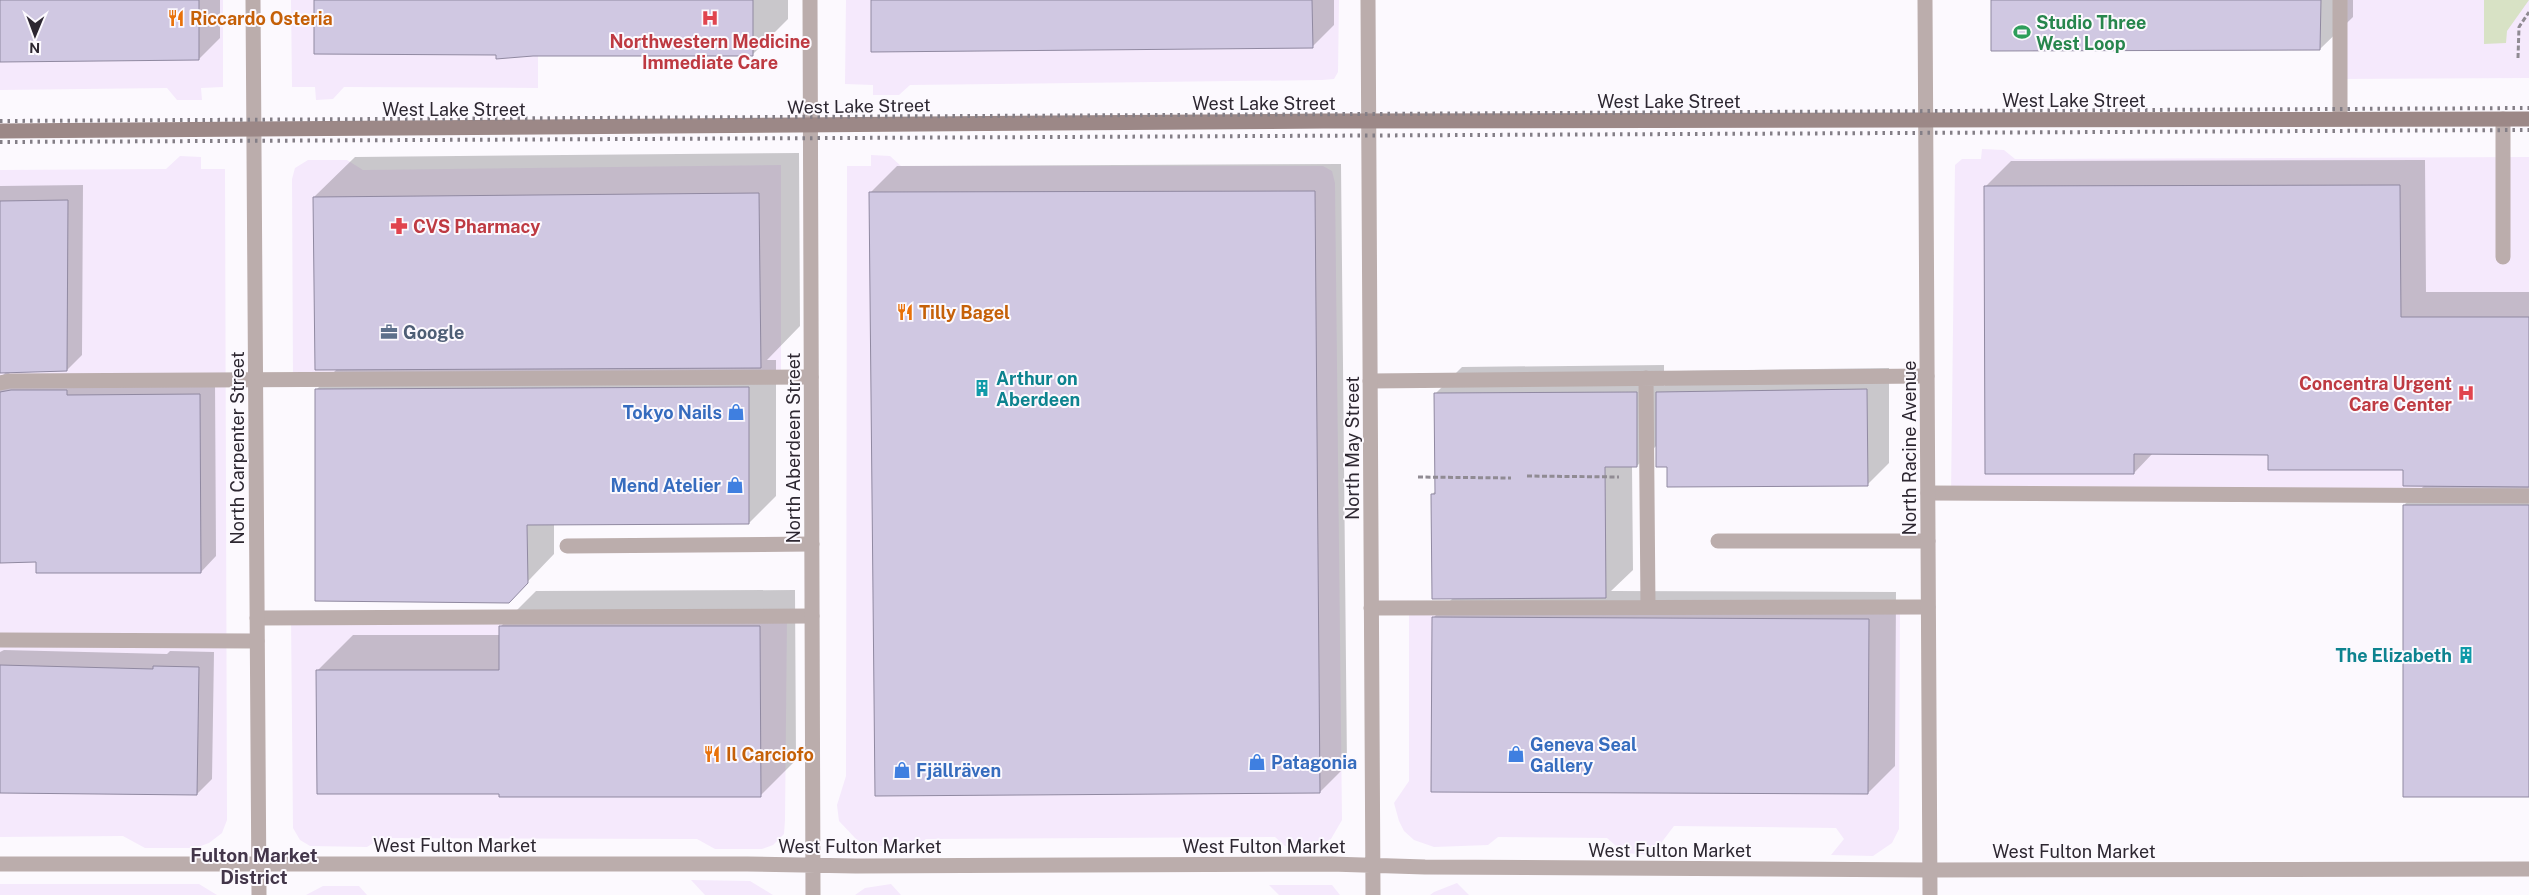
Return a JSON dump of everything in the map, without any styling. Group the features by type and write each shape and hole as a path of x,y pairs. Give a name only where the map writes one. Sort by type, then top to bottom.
{"main road":[{"name":"West Lake Street","path":"0,131 1926,118 2529,119"}],"street":[{"name":"North Carpenter Street","path":"253,0 259,895"},
{"name":"North Aberdeen Street","path":"810,0 813,895"},
{"name":"North May Street","path":"1368,0 1373,895"},
{"name":"North Racine Avenue","path":"1925,0 1930,895"},
{"path":"2340,0 2340,118"},
{"path":"2503,119 2503,257"},
{"path":"1370,381 1927,376"},
{"path":"0,383 10,381 255,379 811,377"},
{"path":"1646,378 1648,607"},
{"path":"1928,493 2529,496"},
{"path":"1718,541 1928,541"},
{"path":"566,546 812,544"},
{"path":"1371,608 1928,607"},
{"path":"257,618 812,616"},
{"path":"0,640 258,641"},
{"name":"West Fulton Market","path":"0,864 1372,865 1930,870 2529,869"}],"path":[{"path":"2518,58 2518,27 2529,12"},
{"path":"1527,476 1648,477"},
{"path":"1418,477 1511,478"}],"shaded area":[{"path":"0,0 223,0 223,87 201,88 202,100 177,100 167,88 0,90"},
{"path":"291,0 538,0 538,88 344,87 333,99 316,100 315,87 292,87"},
{"path":"846,0 1339,0 1338,72 1334,79 1322,80 910,85 899,95 873,95 873,85 845,84"},
{"path":"2340,0 2529,0 2529,78 2340,79"},
{"path":"1982,149 2004,150 2015,159 2529,157 2529,496 1951,494 1955,165 1962,159 1981,159"},
{"path":"871,155 890,156 901,166 1323,166 1332,171 1335,183 1342,820 1331,839 1313,847 1285,846 1275,837 926,839 916,846 870,846 856,839 839,821 837,805 846,776 847,166 871,166"},
{"path":"180,156 201,157 201,169 225,169 227,820 222,833 209,843 195,848 145,848 123,836 0,837 0,170 166,169"},
{"path":"308,160 347,160 363,170 781,165 781,377 293,380 292,179 295,168"},
{"path":"1900,607 1899,829 1892,843 1873,856 1831,855 1844,839 1836,828 1674,826 1652,855 1624,853 1607,838 1498,837 1488,845 1434,847 1414,840 1404,831 1399,821 1394,803 1409,781 1409,608"},
{"path":"787,616 785,820 784,834 773,845 762,849 715,849 697,839 382,838 367,847 310,846 300,840 293,828 291,617"},
{"path":"691,880 750,881 773,895 705,895"},
{"path":"1457,883 1469,895 1430,895 1434,892"},
{"path":"0,884 199,884 217,895 0,895"},
{"path":"891,884 901,895 855,895 865,888"},
{"path":"1269,885 1332,885 1340,895 1279,895"},
{"path":"323,886 359,886 367,895 306,895"}],"green space":[{"path":"2484,0 2529,0 2507,31 2506,43 2484,44"}],"building":[{"path":"0,0 199,0 199,60 0,62"},
{"path":"314,0 753,0 753,56 533,56 496,59 496,55 314,54"},
{"path":"871,0 1312,0 1313,48 871,52"},
{"path":"1991,0 2321,0 2320,50 1991,51"},
{"path":"2400,185 2401,317 2529,317 2529,487 2403,486 2403,470 2268,470 2268,455 2134,454 2134,474 1985,474 1984,186"},
{"path":"1315,191 1320,793 875,796 869,192"},
{"path":"759,193 761,368 315,370 313,197"},
{"path":"68,200 67,371 0,373 0,201"},
{"path":"749,387 749,524 527,525 528,583 509,603 315,601 315,389"},
{"path":"1867,389 1868,486 1667,487 1667,467 1656,467 1656,392"},
{"path":"11,390 67,390 67,395 200,394 201,573 36,573 36,562 0,563 0,392"},
{"path":"1637,392 1637,467 1605,467 1606,598 1432,599 1431,494 1435,494 1434,393"},
{"name":"The Elizabeth","path":"2403,505 2529,505 2529,797 2403,797"},
{"path":"1432,617 1869,619 1868,794 1431,792"},
{"path":"499,626 760,626 761,797 499,797 499,794 317,794 316,670 499,670"},
{"path":"0,665 153,669 153,666 199,667 197,795 0,793"}],"railway":[{"path":"0,121 2529,108"},
{"path":"0,142 2529,130"}],"place":[{"name":"Riccardo Osteria","path":"176,18"},
{"name":"Northwestern Medicine Immediate Care","path":"710,18"},
{"name":"Studio Three West Loop","path":"2022,32"},
{"name":"CVS Pharmacy","path":"399,226"},
{"name":"Tilly Bagel","path":"905,312"},
{"name":"Google","path":"389,332"},
{"name":"Arthur on Aberdeen","path":"982,388"},
{"name":"Concentra Urgent Care Center","path":"2466,393"},
{"name":"Tokyo Nails","path":"736,412"},
{"name":"Mend Atelier","path":"735,485"},
{"name":"The Elizabeth","path":"2466,655"},
{"name":"Il Carciofo","path":"712,754"},
{"name":"Geneva Seal Gallery","path":"1516,754"},
{"name":"Patagonia","path":"1257,762"},
{"name":"Fjällräven","path":"902,770"}],"district":[{"name":"Fulton Market District","path":"254,866"}]}
